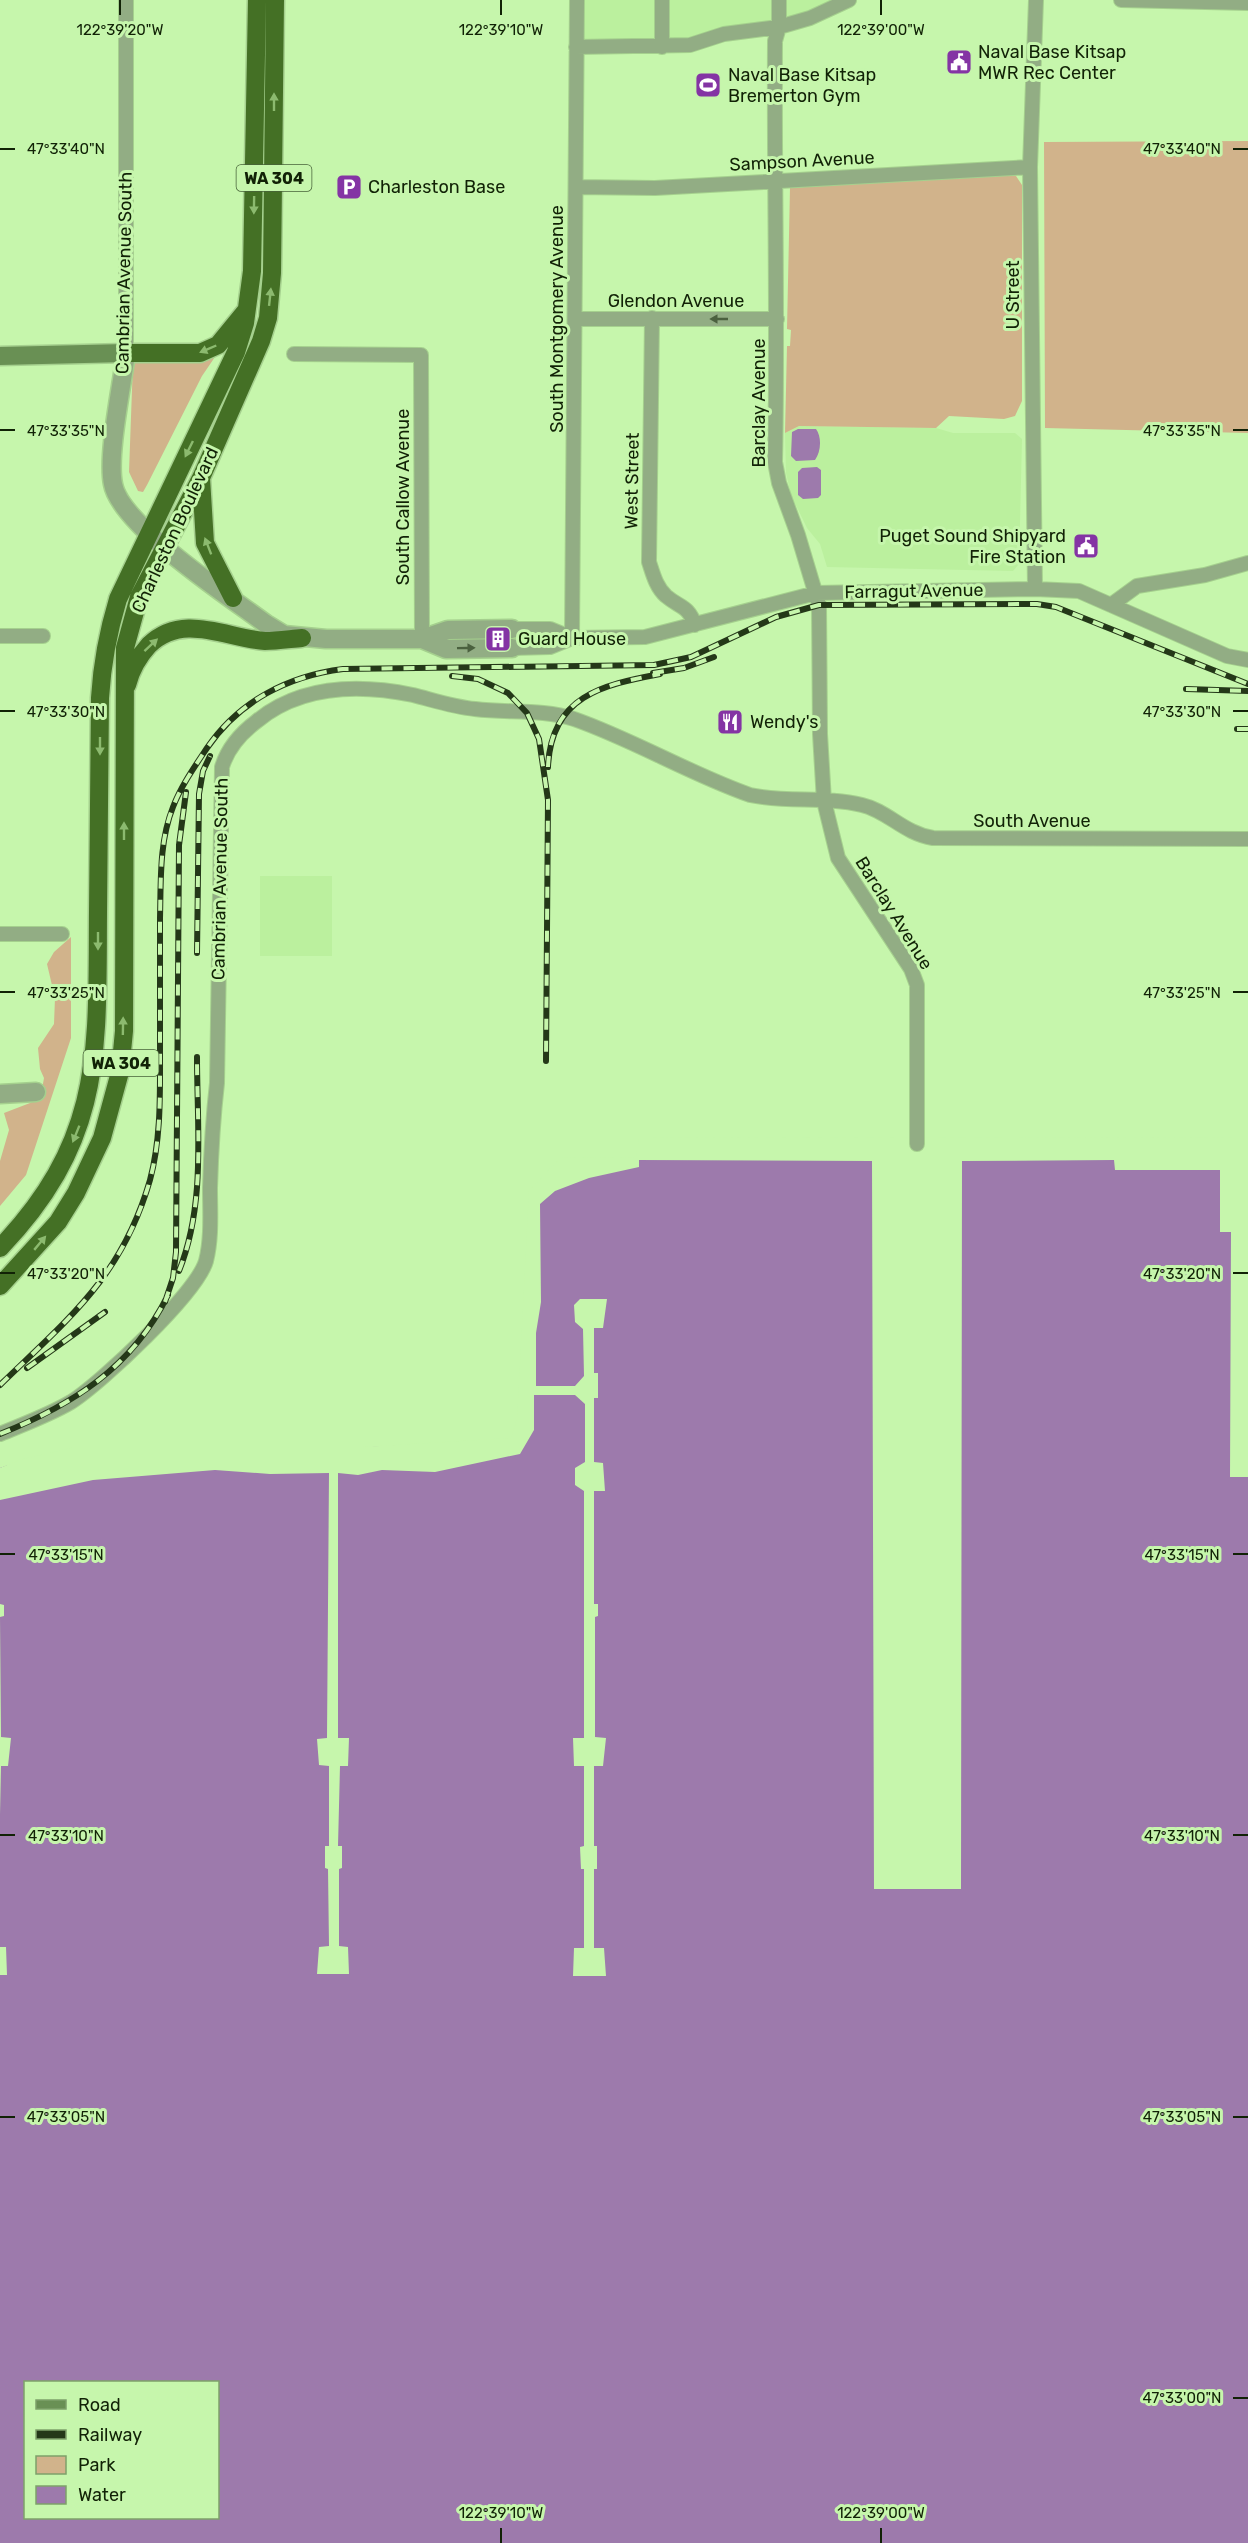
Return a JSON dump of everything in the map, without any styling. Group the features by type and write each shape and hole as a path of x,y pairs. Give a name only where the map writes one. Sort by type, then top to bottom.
{"highway":[{"name":"Charleston Boulevard","path":"0,1248 19,1228 58,1172 78,1128 91,1087 97,1029 101,682 109,626 118,599 149,532 236,352 248,308 253,234 257,0"},
{"name":"Charleston Boulevard","path":"0,1286 58,1221 76,1193 102,1138 115,1095 124,1031 125,648 139,597 201,478 261,341 268,318 274,237 275,0"},
{"path":"126,353 200,353 215,347 224,339 248,308"},
{"path":"201,478 205,543 232,598"},
{"path":"125,695 137,659 155,640 170,631 197,628 265,640 302,638"}],"main road":[{"path":"0,356 126,353"}],"street":[{"name":"Cambrian Avenue South","path":"126,0 126,353 112,482 116,497 126,512 165,547"},
{"name":"South Montgomery Avenue","path":"572,638 577,0"},
{"path":"662,0 662,47"},
{"name":"Barclay Avenue","path":"779,0 779,27 775,41 773,179 777,227 775,462 778,483 819,605 824,801 838,858 915,979 917,1144"},
{"path":"576,47 690,45 724,34 779,27 810,18 849,0"},
{"name":"U Street","path":"1035,589 1030,167 1036,0"},
{"path":"1120,0 1248,3"},
{"name":"Sampson Avenue","path":"576,187 655,188 773,179 1030,167"},
{"name":"West Street","path":"652,318 649,562 657,585 665,596 690,612 695,625"},
{"name":"Glendon Avenue","path":"575,319 777,319"},
{"name":"South Callow Avenue","path":"294,354 421,355 422,639"},
{"name":"Farragut Avenue","path":"165,547 284,635 302,638 422,639 448,630 550,629 572,638"},
{"path":"1111,605 1137,586 1204,575 1248,563"},
{"name":"Farragut Avenue","path":"422,639 446,649 550,647 572,638 645,637 816,593 1035,589 1079,591 1227,656 1248,660"},
{"path":"0,636 44,636"},
{"name":"Cambrian Avenue South","path":"0,1434 53,1411 94,1385 116,1366 182,1297 200,1275 205,1262 209,1237 212,1130 218,1083 220,777 224,759 233,744 262,717 292,699 309,693 350,689 409,695 472,709 546,713 575,720 750,795 824,801"},
{"name":"South Avenue","path":"824,801 865,806 910,832 933,838 1248,839"},
{"path":"0,934 62,934"},
{"path":"0,1094 36,1092"}],"shaded area":[{"path":"577,0 849,0 808,18 690,45 576,47"},
{"path":"799,426 936,428 953,433 1015,433 1022,439 1019,564 1013,571 827,567 820,544 807,528 791,495 786,473 785,433"},
{"path":"260,876 332,876 332,956 260,956"}],"green space":[{"path":"1248,141 1248,433 1045,428 1044,142"},
{"path":"1001,173 1016,176 1022,185 1022,401 1015,416 1004,419 949,416 936,428 799,426 785,433 787,346 790,346 791,330 787,329 790,188"},
{"path":"217,354 202,376 143,492 138,491 129,472 133,362"},
{"path":"71,937 71,1038 26,1175 0,1206 0,1161 9,1130 4,1113 30,1103 41,1095 44,1078 40,1069 38,1048 54,1024 55,998 47,964 54,952"}],"water":[{"path":"798,429 816,429 818,432 820,444 815,460 796,461 791,456 792,432"},
{"path":"817,467 821,470 821,495 818,498 803,499 798,495 798,472 802,468"},
{"path":"639,1138 1248,1140 1248,2543 0,2543 0,1468 8,1465 513,1440 520,1420 532,1192 639,1160"}],"pier":[{"path":"1248,1137 1248,1477 1230,1477 1231,1232 1220,1232 1220,1170 1115,1170 1114,1160 962,1161 961,1889 874,1889 872,1161 639,1160 639,1167 589,1178 555,1191 540,1204 541,1302 536,1333 536,1386 575,1386 584,1376 583,1329 575,1322 574,1305 580,1299 607,1299 603,1328 594,1328 594,1373 598,1373 598,1398 594,1398 594,1462 603,1463 605,1491 594,1491 594,1604 598,1604 598,1616 595,1617 595,1737 606,1738 603,1766 594,1766 594,1846 597,1846 597,1869 594,1869 594,1948 604,1948 606,1976 573,1976 574,1948 584,1948 584,1869 581,1869 580,1847 584,1846 584,1766 574,1766 573,1738 584,1738 584,1491 575,1485 575,1468 585,1462 585,1404 575,1395 534,1395 534,1430 520,1454 435,1472 382,1470 358,1475 338,1473 338,1738 349,1738 348,1766 340,1766 338,1846 342,1846 342,1868 339,1869 339,1946 348,1947 349,1974 317,1974 319,1947 329,1946 328,1869 325,1868 325,1846 329,1846 329,1766 319,1765 317,1739 327,1738 329,1473 270,1474 215,1470 93,1480 0,1500 0,1468 19,1460 75,1447 363,1447 511,1438 517,1419 529,1191 560,1158 636,1157 639,1138"},
{"path":"0,1604 4,1605 4,1616 0,1617"},
{"path":"0,1617 1,1737 11,1738 8,1766 1,1766 0,1815"},
{"path":"0,1947 6,1947 7,1975 0,1975"}],"railway":[{"path":"0,1385 90,1294 124,1244 138,1214 154,1165 158,1133 161,876 168,820 184,784 220,731 250,704 266,694 303,678 343,669 654,665 691,657 776,617 819,605 1037,604 1056,607 1248,684"},
{"path":"653,673 684,668 714,657"},
{"path":"548,767 551,743 559,724 569,709 583,698 618,683 660,674"},
{"path":"452,676 478,679 508,693 527,713 539,739 548,800 546,1061"},
{"path":"1186,689 1248,691"},
{"path":"1237,729 1248,729"},
{"path":"197,953 199,794 203,771 210,756"},
{"path":"165,1302 173,1278 176,1252 179,845 186,792"},
{"path":"179,1271 188,1245 197,1193 197,1057"},
{"path":"0,1434 52,1410 98,1381 137,1343 168,1295"},
{"path":"27,1368 105,1312"}],"place":[{"name":"Naval Base Kitsap MWR Rec Center","path":"959,62"},
{"name":"Naval Base Kitsap Bremerton Gym","path":"708,85"},
{"name":"Charleston Base","path":"349,187"},
{"name":"Puget Sound Shipyard Fire Station","path":"1086,546"},
{"name":"Guard House","path":"498,639"},
{"name":"Wendy's","path":"730,722"}]}
